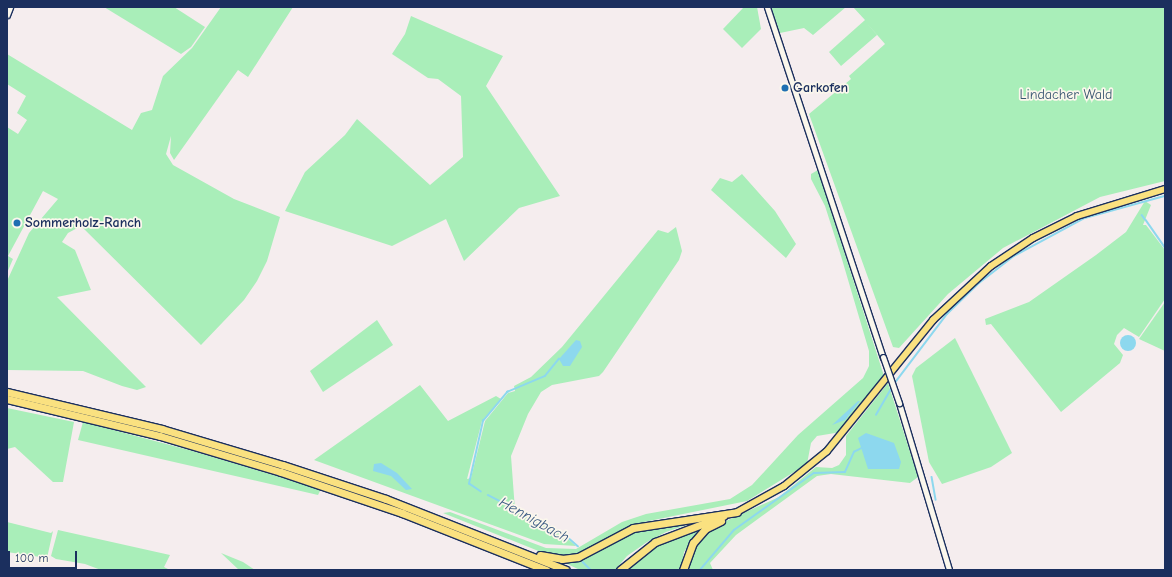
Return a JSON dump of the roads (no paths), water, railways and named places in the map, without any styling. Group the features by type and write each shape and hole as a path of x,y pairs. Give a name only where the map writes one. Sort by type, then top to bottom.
{"highway":[{"path":"683,570 688,552 699,535 784,486 827,451 866,407 933,320 991,266 1023,244 1077,216 1165,189"},
{"path":"7,392 162,429 283,465 386,499 566,570"},
{"path":"7,399 160,436 281,472 402,513 546,570"},
{"path":"521,551 571,559 595,551 633,528 737,512"},
{"path":"620,570 655,542 737,512"}],"street":[{"path":"7,15 10,7"},
{"path":"767,7 899,403 949,570"}],"water":[{"path":"1125,335 1131,335 1136,340 1134,349 1131,351 1125,351 1120,346 1120,340"},
{"path":"576,340 580,341 582,347 570,366 563,366 559,359"},
{"path":"858,401 860,401 845,420 832,425"},
{"path":"866,433 894,443 901,462 899,469 868,469 858,438"},
{"path":"381,463 397,473 412,489 406,490 391,476 373,471 374,464"}],"waterway":[{"path":"894,384 947,314 979,283 1014,256 1085,218 1165,196"},
{"path":"1142,215 1145,219"},
{"path":"1146,220 1165,247"},
{"name":"Hennigbach","path":"481,492 469,484 483,421 507,392 545,376 559,359"},
{"path":"876,415 892,387"},
{"path":"700,570 734,530 814,473 845,472 854,452 862,448"},
{"path":"932,477 936,500"},
{"name":"Hennigbach","path":"488,495 563,533 578,546"},
{"name":"Hennigbach","path":"583,562 591,570"}],"place":[{"name":"Garkofen","path":"785,88"},
{"name":"Sommerholz-Ranch","path":"17,223"}],"park label":[{"name":"Lindacher Wald","path":"1066,95"}]}
